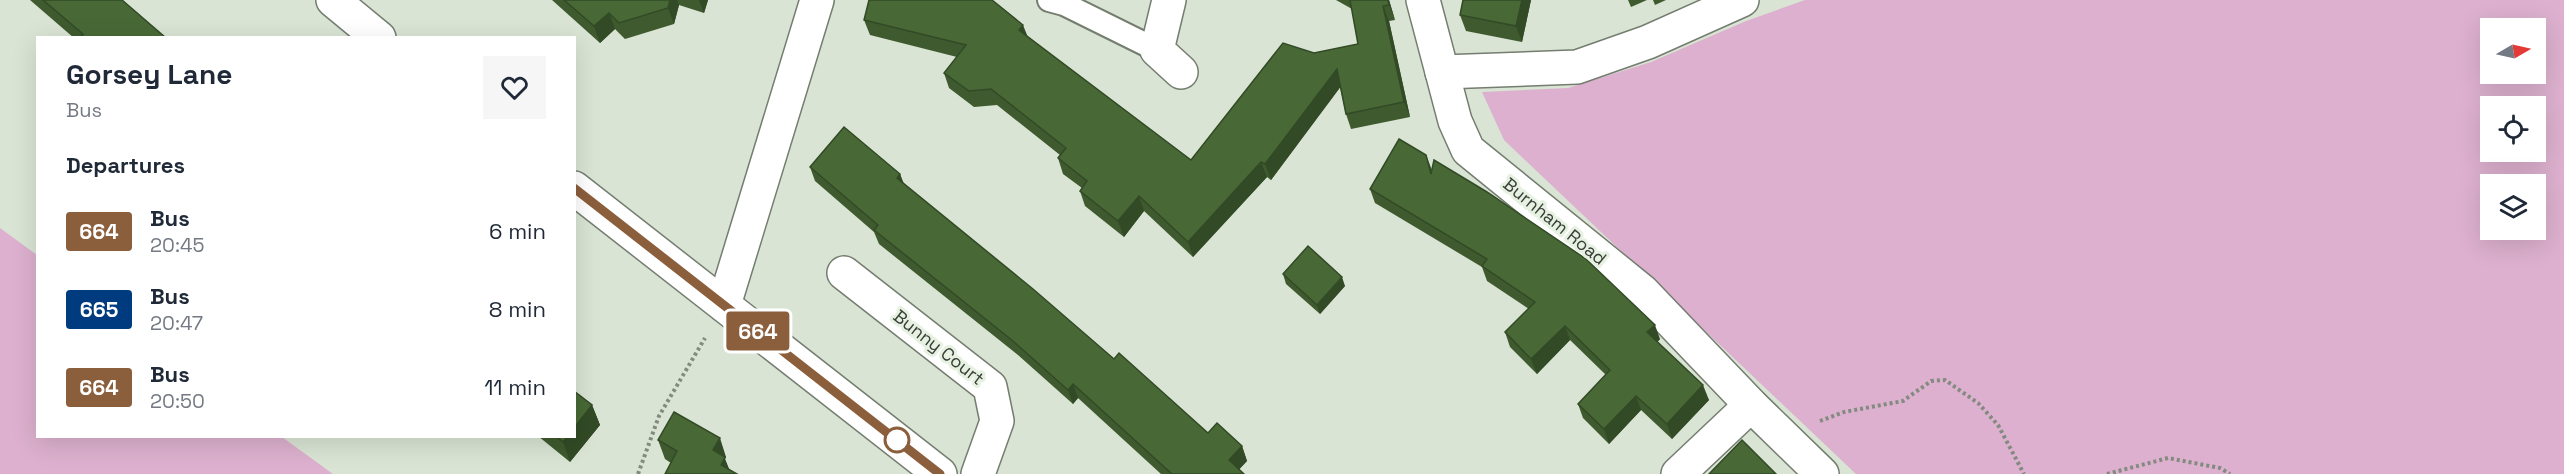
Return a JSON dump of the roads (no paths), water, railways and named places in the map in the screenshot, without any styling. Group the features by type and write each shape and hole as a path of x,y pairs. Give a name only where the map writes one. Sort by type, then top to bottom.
{"street":[{"path":"333,0 378,36"},
{"path":"724,304 818,0"},
{"path":"1169,0 1157,50 1180,72"},
{"name":"Burnham Road","path":"1423,0 1455,121 1468,150 1642,291 1750,405 1822,474"},
{"path":"1442,72 1577,67 1648,42 1742,0"},
{"path":"576,190 940,474"},
{"name":"Bunny Court","path":"844,273 990,387 997,421 978,474"},
{"path":"1678,474 1750,405"}],"lane":[{"path":"1049,0 1064,4 1157,50"}]}
